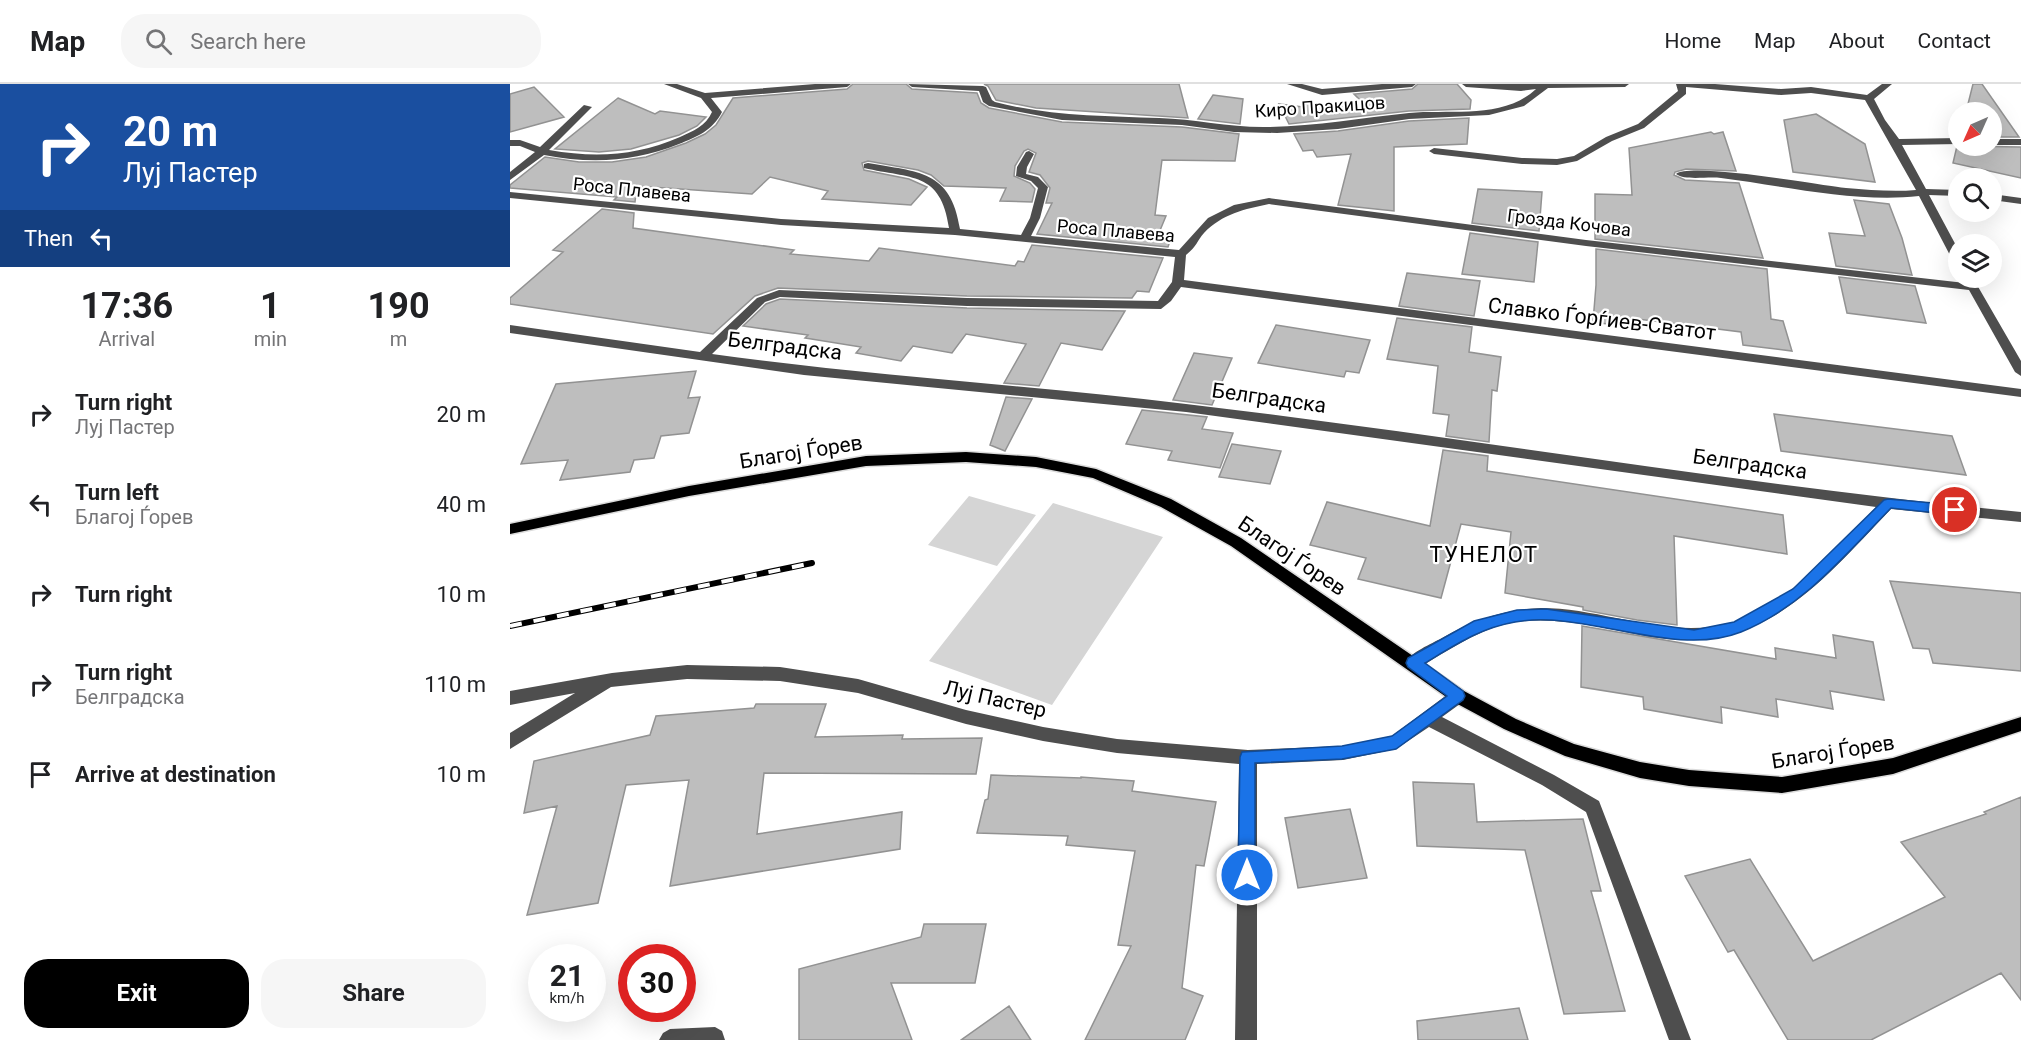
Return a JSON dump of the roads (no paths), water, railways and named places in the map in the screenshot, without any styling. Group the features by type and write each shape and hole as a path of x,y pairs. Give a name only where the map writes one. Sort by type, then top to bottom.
{"main road":[{"name":"Благој Ѓорев","path":"510,529 689,491 866,461 966,457 1036,462 1096,474 1166,503 1236,542 1458,696 1510,724 1571,751 1640,770 1670,775 1782,785 1893,766 2021,724"}],"street":[{"path":"668,84 704,96 847,84"},
{"name":"Киро Пракицов","path":"912,84 983,89 988,102 1024,111 1111,119 1194,123 1242,129 1311,128 1422,115 1482,114 1519,104 1541,91 1546,84"},
{"name":"Киро Пракицов","path":"1291,84 1322,92 1412,84"},
{"path":"1466,84 1521,88 1546,84 1625,84"},
{"path":"1434,151 1522,161 1557,162 1577,158 1609,139 1641,126 1683,92 1681,84 1781,92 1811,90 1869,98 1888,84"},
{"path":"510,143 520,142 542,151 598,159 623,159 674,143 701,131 714,120 717,112 704,96"},
{"path":"1869,98 1896,142 1948,240"},
{"path":"510,177 542,151 587,106"},
{"path":"1896,142 1948,141"},
{"path":"2002,142 2021,142"},
{"path":"1024,240 1035,218 1042,196 1042,187 1034,179 1021,176 1022,166 1029,154"},
{"path":"868,166 923,176 939,184 954,217 954,232"},
{"path":"1681,174 1713,174 1866,193 1896,195 1923,192 1948,193"},
{"name":"Роса Плавева","path":"510,195 782,222 954,232 1181,254 1178,283"},
{"path":"2002,198 2021,201"},
{"name":"Грозда Кочова","path":"1181,254 1193,244 1197,234 1212,220 1238,207 1269,201 1586,243 1948,280"},
{"path":"703,356 761,300 779,293 967,302 1161,305 1173,294 1178,283"},
{"name":"Славко Ѓорѓиев-Сватот","path":"1178,283 2021,393"},
{"path":"1973,288 2021,372"},
{"name":"Белградска","path":"510,329 804,371 1186,408 1888,504 2021,516"},
{"path":"1413,663 1479,624 1517,616 1546,615 1694,635 1737,627 1798,593 1888,504"},
{"name":"Луј Пастер","path":"510,698 612,680 687,672 780,674 858,686 966,717 1043,734 1117,746 1248,757 1342,753 1396,742 1458,696"},
{"path":"510,742 612,680"},
{"path":"1430,718 1548,780 1593,807 1680,1040"},
{"path":"1246,1040 1248,757"},
{"path":"670,1040 715,1038"}],"railway":[{"path":"510,626 812,563"}],"district":[{"name":"ТУНЕЛОТ","path":"1484,554"}]}
